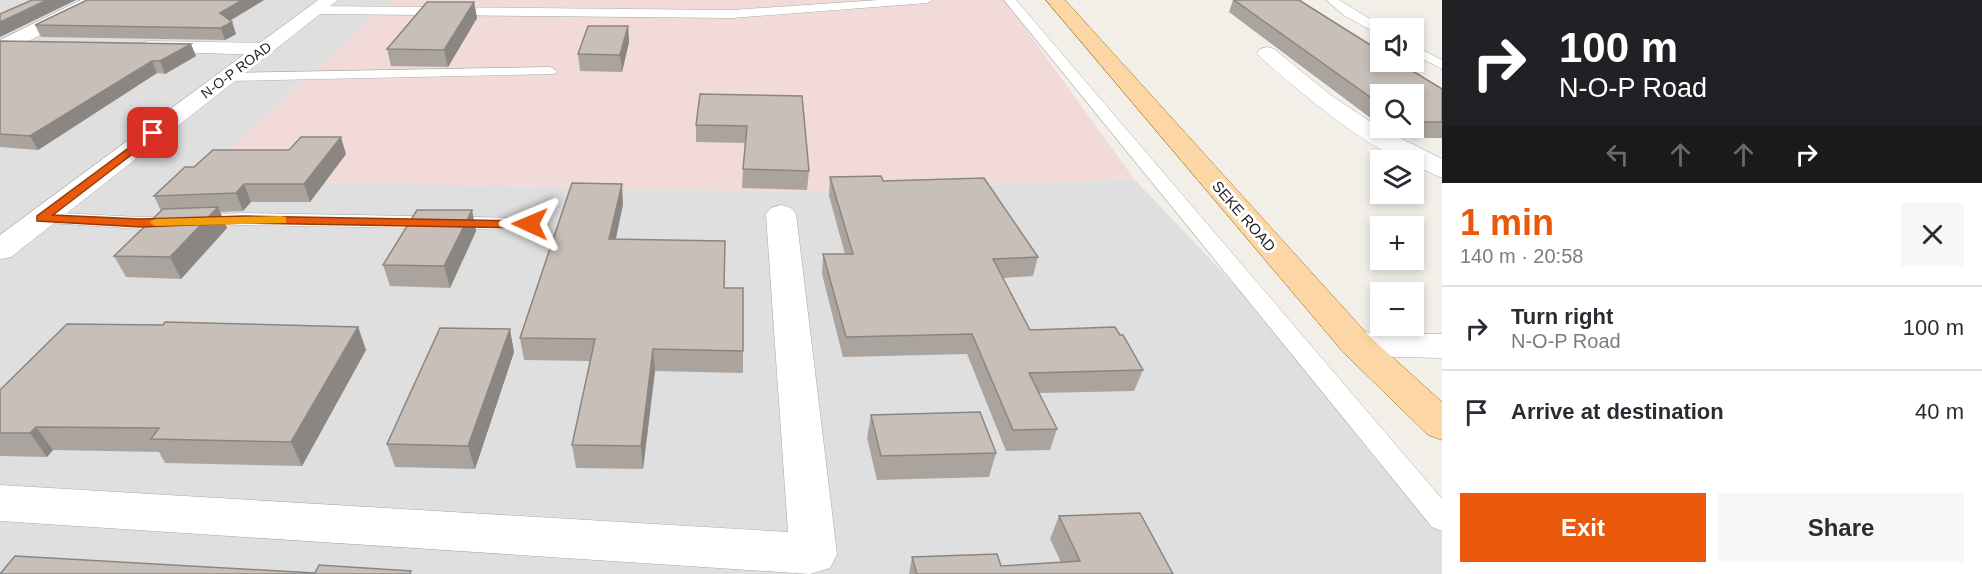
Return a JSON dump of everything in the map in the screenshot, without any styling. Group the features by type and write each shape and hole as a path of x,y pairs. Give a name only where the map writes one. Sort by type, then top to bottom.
{"main road":[{"name":"SEKE ROAD","path":"1054,0 1356,344 1442,424"}],"street":[{"path":"3,45 95,0"},
{"name":"N-O-P ROAD","path":"0,250 322,5"},
{"path":"3,45 53,46"},
{"path":"123,47 264,49"},
{"path":"1267,53 1324,101 1379,137 1442,170"},
{"path":"0,503 813,554 781,214"},
{"path":"1356,344 1442,345"}],"lane":[{"path":"322,5 732,14 927,0"},
{"path":"1010,0 1442,519"},
{"path":"1332,0 1370,25"},
{"path":"1424,55 1442,65"},
{"path":"227,76 550,71"},
{"path":"41,218 140,223 244,219 530,224"}],"shaded area":[{"path":"0,0 391,0 197,180 805,192 1134,179 1442,503 1442,574 0,574"},
{"path":"391,0 1005,0 1134,179 805,192 196,180"}],"building":[{"path":"32,0 47,0 0,22 0,14"},
{"path":"87,0 242,0 220,13 232,22 221,28 35,25"},
{"path":"1234,0 1299,0 1370,45 1370,72 1414,72 1442,89 1442,122 1424,122 1424,84 1370,84 1370,97"},
{"path":"427,2 474,2 444,50 387,49"},
{"path":"588,26 628,26 620,55 578,54"},
{"path":"0,41 191,44 160,61 152,61 30,136 0,134"},
{"path":"700,94 802,96 809,171 743,169 747,126 696,125"},
{"path":"301,137 341,137 304,184 244,184 236,193 154,196 185,167 194,167 213,150 289,150"},
{"path":"881,176 883,181 984,178 1038,257 993,259 1030,330 1115,327 1120,335 1123,335 1143,370 1029,373 1057,429 1013,430 972,334 846,337 823,254 853,254 830,177"},
{"path":"572,183 622,184 609,239 725,241 724,288 743,288 743,351 653,349 641,446 572,445 595,339 520,338"},
{"path":"218,207 170,257 114,256 163,209"},
{"path":"417,210 472,210 444,266 383,265"},
{"path":"165,322 358,327 291,442 151,439 159,428 36,427 30,433 0,433 0,390 67,324 163,325"},
{"path":"440,328 510,329 468,446 387,444"},
{"path":"980,412 996,453 881,456 871,415"},
{"path":"1140,513 1173,574 917,574 912,557 997,554 1001,566 1080,561 1059,516"},
{"path":"15,556 315,573 319,565 411,571 410,574 0,574"}],"slow traffic":[{"path":"155,222 281,220"}],"route":[{"path":"153,133 41,218 140,223 244,219 530,224"}]}
